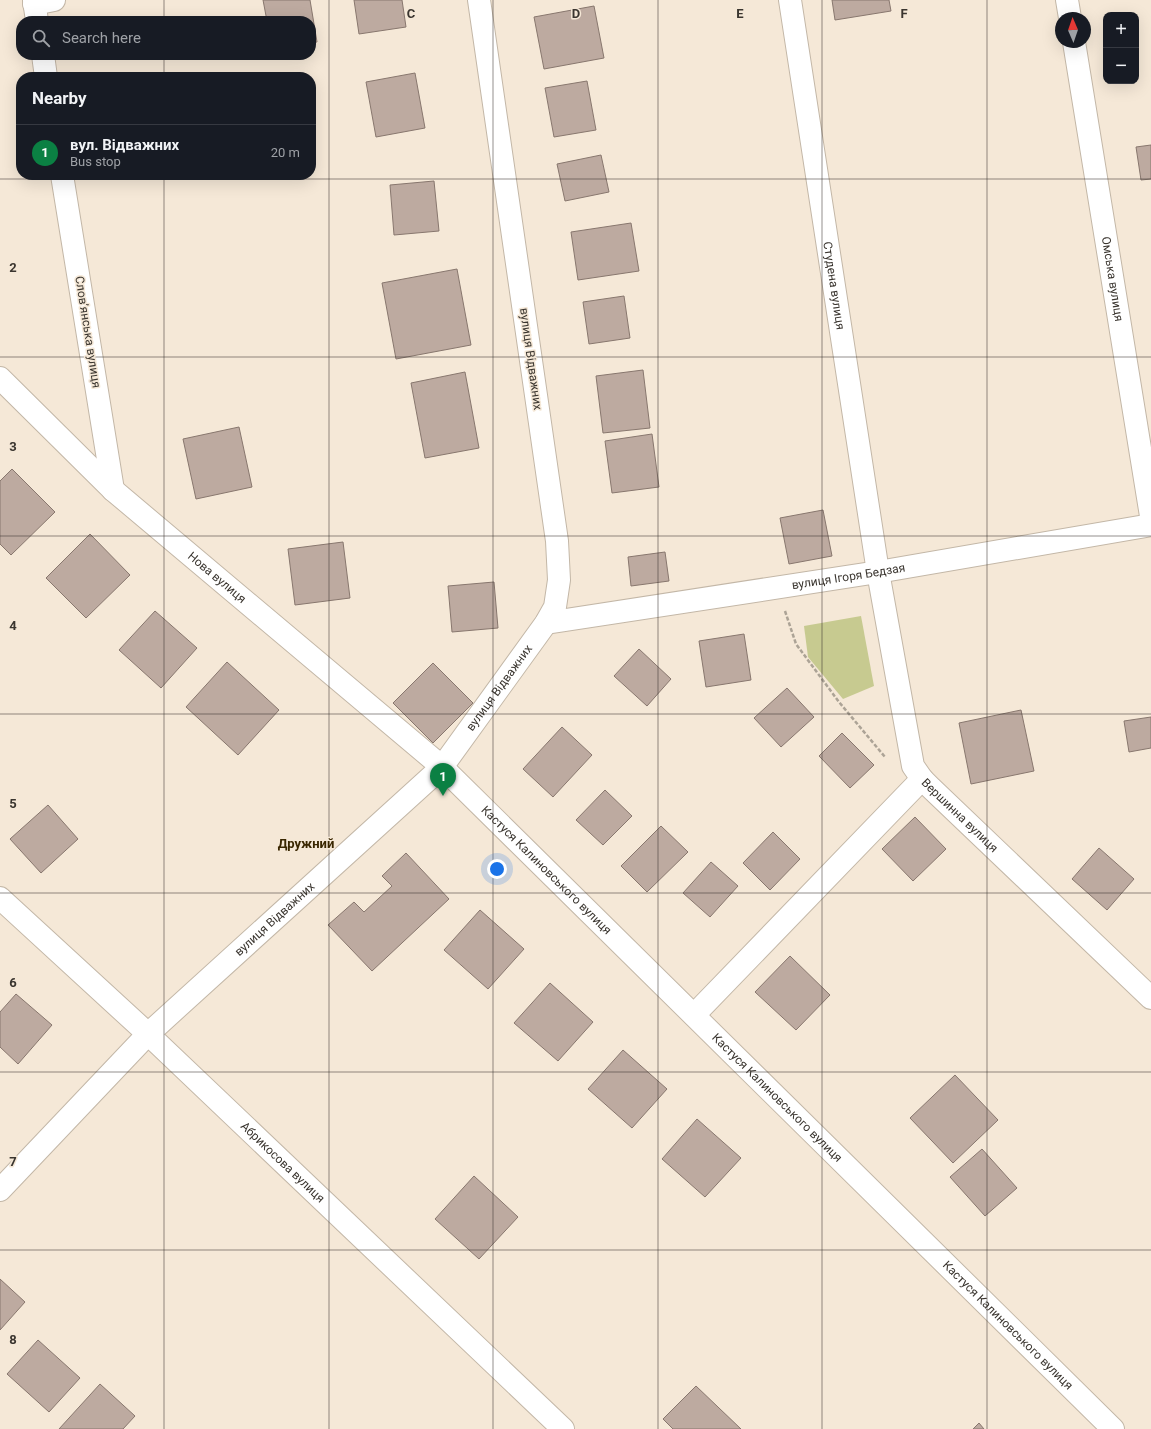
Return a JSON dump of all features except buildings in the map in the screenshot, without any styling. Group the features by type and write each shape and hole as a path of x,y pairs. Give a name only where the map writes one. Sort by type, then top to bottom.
{"street":[{"name":"вулиця Відважних","path":"0,1190 148,1034 442,767 546,623 555,607 559,580 557,541 479,0"},
{"name":"Студена вулиця","path":"790,0 878,572"},
{"path":"1067,0 1069,12"},
{"name":"Омська вулиця","path":"1075,48 1151,516"},
{"path":"44,60 45,72"},
{"name":"Словʼянська вулиця","path":"63,180 114,490"},
{"name":"Нова вулиця","path":"0,378 114,490 442,767"},
{"name":"вулиця Ігоря Бедзая","path":"546,623 878,572 1151,525"},
{"name":"Вершинна вулиця","path":"878,572 913,766 922,779 1151,998"},
{"name":"Кастуся Калиновського вулиця","path":"442,767 1113,1429"},
{"path":"694,1016 922,779"},
{"name":"Абрикосова вулиця","path":"0,898 148,1034 563,1429"}],"green space":[{"path":"861,616 874,686 843,699 808,657 804,626"}],"place":[{"name":"вул. Відважних","path":"443,796"}],"district":[{"name":"Дружний","path":"306,843"}]}
